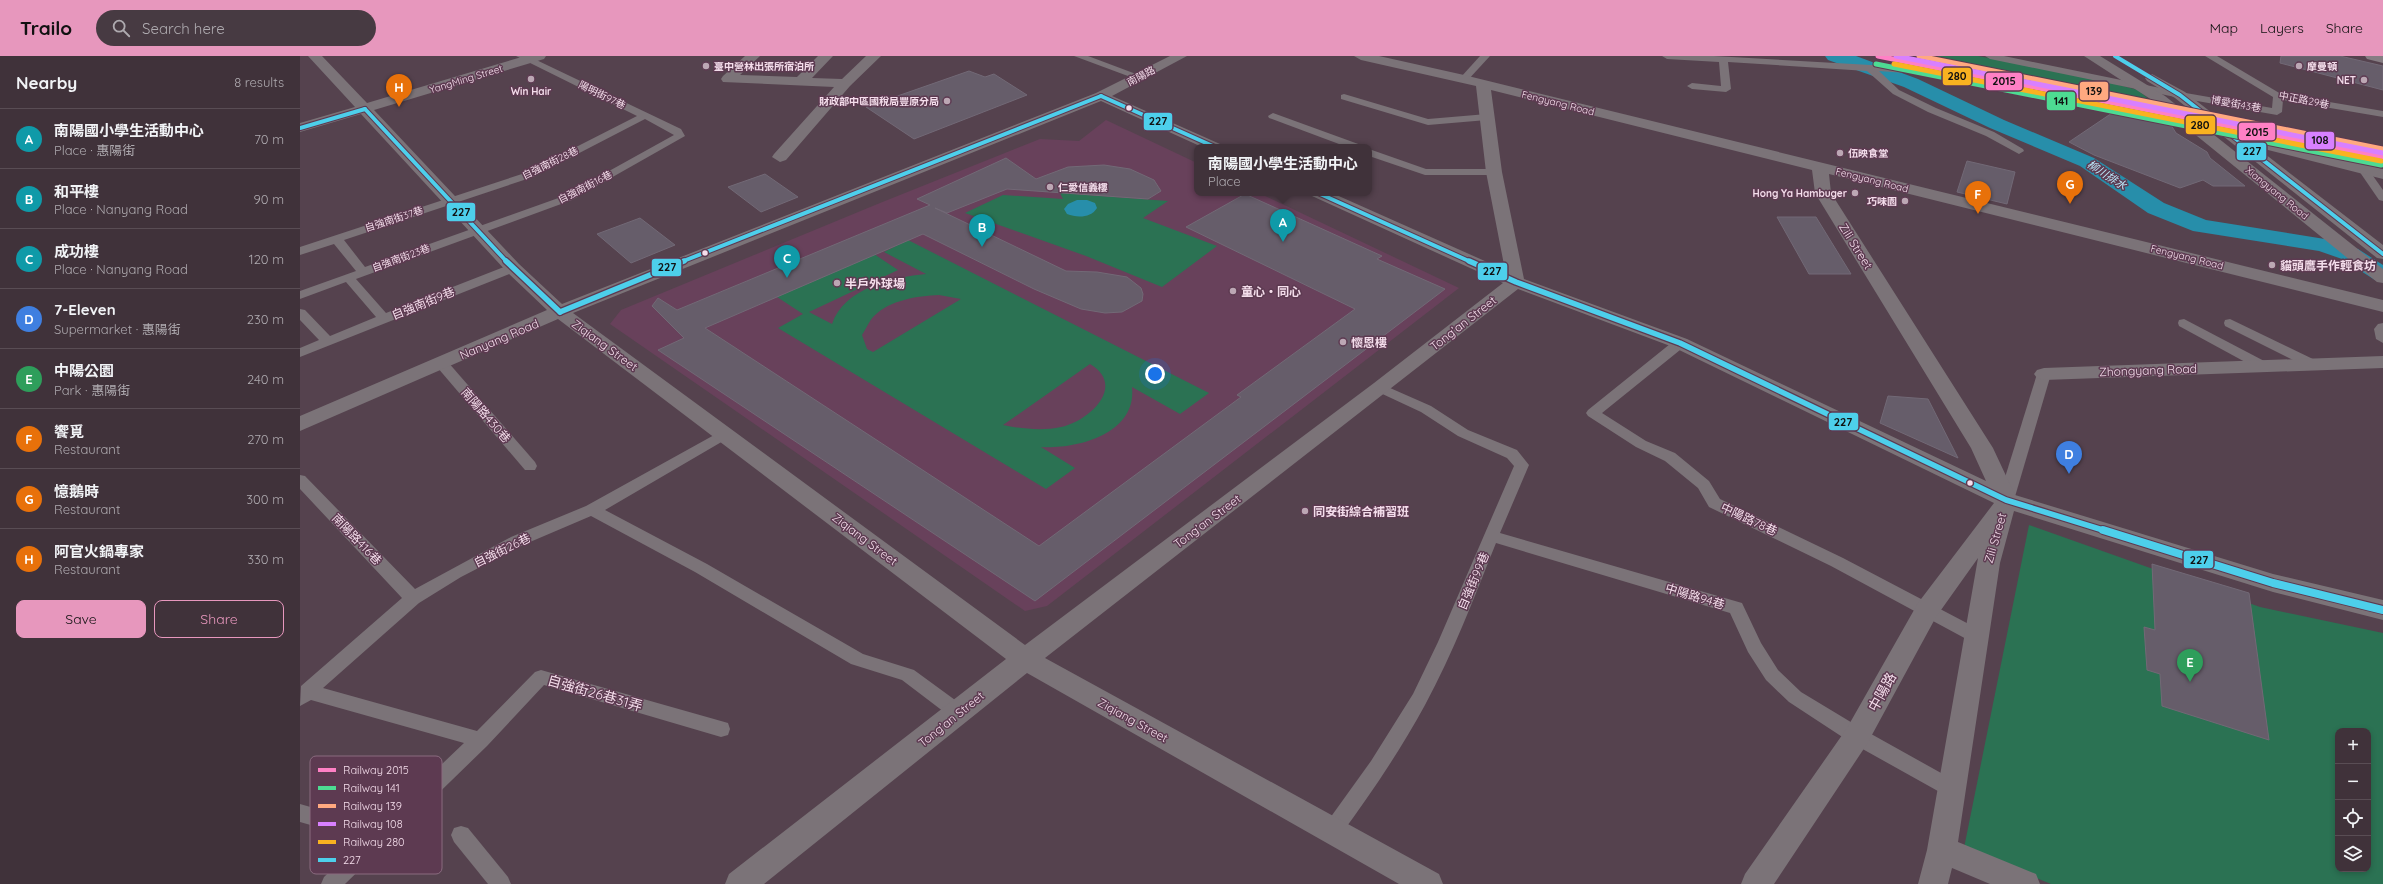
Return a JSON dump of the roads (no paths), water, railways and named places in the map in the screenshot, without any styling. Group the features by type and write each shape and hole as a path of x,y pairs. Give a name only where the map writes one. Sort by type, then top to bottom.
{"street":[{"name":"Ziqiang Street","path":"315,56 513,268 560,312 1025,659 1428,884"},
{"path":"753,56 728,78 845,83"},
{"path":"801,81 826,56"},
{"path":"780,157 845,83 874,56"},
{"name":"南陽路","path":"1101,96 1180,56"},
{"name":"Fengyang Road","path":"1361,56 1474,82 2383,306"},
{"name":"Xiangyang Road","path":"2092,56 2143,87 2382,278"},
{"name":"Xiangyang Road","path":"2115,56 2180,95 2380,251"},
{"path":"2372,56 2383,59"},
{"name":"YangMing Street","path":"300,128 529,57"},
{"path":"1474,82 1487,117 1494,172 1516,282"},
{"path":"1101,96 1208,144"},
{"name":"Nanyang Road","path":"301,422 442,364 602,293 1101,96"},
{"path":"2259,143 2383,174"},
{"name":"Zili Street","path":"1820,168 1823,193 1982,448 2006,500 1988,563 1942,850 1933,884"},
{"path":"1325,196 1516,282 1680,343 2006,500 2273,583 2383,610"},
{"name":"Tong’an Street","path":"740,884 959,714 1025,659 1381,388 1516,282"},
{"name":"Zhongyang Road","path":"2044,374 2383,362"},
{"name":"中陽路","path":"1756,884 1857,736 1927,610 2006,500"},
{"path":"1942,850 2025,884"}],"lane":[{"path":"1079,56 1139,77"},
{"path":"1474,82 1485,56"},
{"path":"1666,56 1906,70 2090,106 2115,106 2234,138 2259,143"},
{"name":"博愛街43巷","path":"1990,56 2180,95 2277,112 2278,96"},
{"name":"中正路29巷","path":"2210,56 2278,96 2383,114"},
{"name":"陽明街97巷","path":"529,57 644,116 677,131"},
{"path":"1692,86 1726,89 1723,60"},
{"path":"1871,69 1896,92 1932,110 1990,134 2019,151"},
{"path":"1344,97 1428,122 1487,117"},
{"name":"自強南街28巷","path":"451,200 529,175 644,116"},
{"path":"1273,116 1349,144"},
{"name":"自強南街16巷","path":"479,230 568,198 680,136 677,131"},
{"path":"1372,153 1425,172 1494,172"},
{"path":"2362,168 2383,198"},
{"name":"自強南街37巷","path":"300,251 451,200"},
{"name":"自強南街23巷","path":"336,238 363,272 479,230"},
{"name":"自強南街9巷","path":"348,277 384,318 513,268"},
{"path":"300,295 363,272"},
{"path":"300,313 328,342"},
{"path":"300,353 384,318"},
{"path":"2184,323 2263,366"},
{"path":"2230,323 2312,364"},
{"path":"2383,327 2381,329 2383,339"},
{"name":"中陽路78巷","path":"1680,343 1593,413 1641,444 1670,457 1704,485 1714,502 1788,538 1976,636"},
{"name":"南陽路430巷","path":"442,364 530,466"},
{"name":"Zhongyang Road","path":"2006,500 2044,374"},
{"name":"自強街99巷","path":"1332,830 1364,788 1419,698 1451,631 1522,465 1512,454 1463,433 1426,408 1381,388"},
{"name":"自強街26巷","path":"303,694 413,598 454,573 517,541 592,510 725,434"},
{"name":"南陽路416巷","path":"300,480 413,598"},
{"path":"592,510 701,568 857,660 908,675 959,714"},
{"name":"中陽路94巷","path":"1492,536 1736,608 1754,647 1772,674 1795,697 1857,736 1952,789"},
{"name":"自強街26巷31弄","path":"480,740 541,678 721,729"},
{"path":"303,694 480,740"},
{"path":"442,777 480,740"},
{"path":"300,813 310,816"},
{"path":"461,835 501,884"},
{"path":"331,884 341,874"}],"water":[{"path":"1077,200 1087,200 1095,203 1097,208 1091,214 1084,216 1067,214 1064,209 1068,204"}],"waterway":[{"name":"柳川排水","path":"1834,56 1850,60 1911,83 1997,124 2087,162 2156,208 2201,226 2257,236 2323,245 2350,254 2383,275"}],"rail line":[{"name":"2015","path":"1878,56 2383,157"},
{"name":"108","path":"1896,56 2383,153"},
{"name":"139","path":"1919,56 2383,149"},
{"name":"141","path":"1876,64 2381,165"},
{"name":"280","path":"1894,64 2381,161"}],"place":[{"name":"臺中營林出張所宿泊所","path":"706,66"},
{"name":"摩曼頓","path":"2299,66"},
{"name":"Win Hair","path":"531,79"},
{"name":"NET","path":"2364,80"},
{"name":"財政部中區國稅局豐原分局","path":"947,101"},
{"name":"阿官火鍋專家","path":"399,107"},
{"name":"伍映食堂","path":"1840,153"},
{"name":"仁愛信義樓","path":"1050,187"},
{"name":"Hong Ya Hambuger","path":"1855,193"},
{"name":"巧味園","path":"1905,201"},
{"name":"憶鵝時","path":"2070,204"},
{"name":"饗覓","path":"1978,214"},
{"name":"南陽國小學生活動中心","path":"1283,242"},
{"name":"和平樓","path":"982,247"},
{"name":"貓頭鷹手作輕食坊","path":"2272,265"},
{"name":"成功樓","path":"787,278"},
{"name":"半戶外球場","path":"837,283"},
{"name":"童心‧同心","path":"1233,291"},
{"name":"懷恩樓","path":"1343,342"},
{"name":"7-Eleven","path":"2069,474"},
{"name":"同安街綜合補習班","path":"1305,511"},
{"name":"中陽公園","path":"2190,682"}]}
